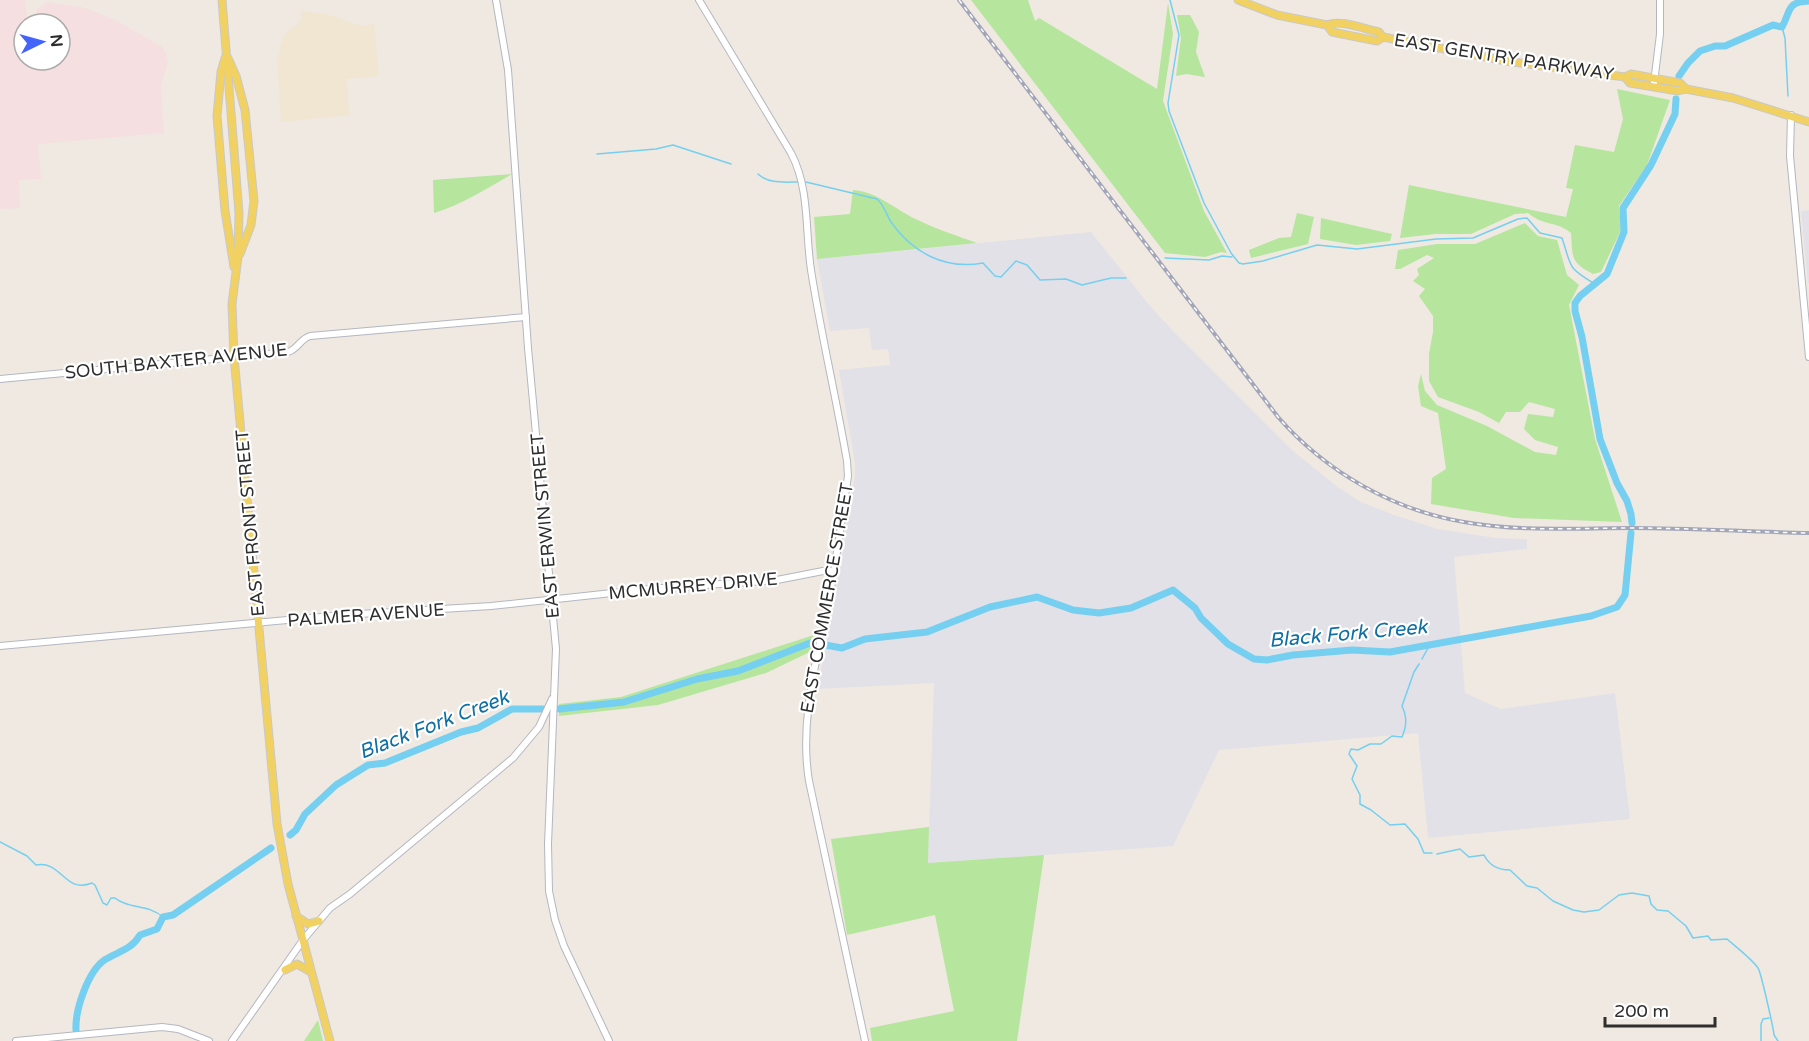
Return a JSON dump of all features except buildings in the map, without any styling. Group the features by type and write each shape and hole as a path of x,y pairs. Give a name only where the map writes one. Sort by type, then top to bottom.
{"main road":[{"name":"EAST FRONT STREET","path":"222,0 239,213 238,257 232,313 234,357 278,836 296,916 330,1041"},
{"name":"EAST GENTRY PARKWAY","path":"1238,0 1277,15 1327,25 1334,22 1379,32 1383,38 1514,62 1625,77 1631,74 1680,82 1686,88 1733,98 1809,122"},
{"path":"226,56 234,70 244,104 254,201 251,225 238,257"},
{"path":"226,56 221,72 217,116 225,212 233,257 234,285"},
{"name":"EAST GENTRY PARKWAY","path":"1625,77 1630,83 1678,92 1686,88"},
{"path":"296,916 309,924 319,921"},
{"path":"285,970 298,964 312,972"}],"street":[{"name":"EAST ERWIN STREET","path":"496,0 508,70 526,317 556,649 548,850 550,900 564,946 609,1041"},
{"name":"EAST COMMERCE STREET","path":"699,0 793,157 802,184 813,280 848,461 848,476 834,571 807,717 805,755 865,1041"},
{"path":"1653,87 1660,34 1660,0"},
{"path":"1791,115 1790,156 1809,357"},
{"name":"SOUTH BAXTER AVENUE","path":"0,379 290,351 310,336 526,317"},
{"name":"MCMURREY DRIVE","path":"552,600 561,597 783,579 834,571"},
{"name":"PALMER AVENUE","path":"0,646 552,600"},
{"path":"232,1041 274,982 334,907 509,762 526,745 539,727 555,689"},
{"path":"539,727 546,725 553,730"},
{"path":"274,982 319,921 330,908 334,907"},
{"path":"16,1041 162,1027 178,1029 209,1041"}],"shaded area":[{"path":"0,0 25,0 27,12 12,12 12,72 72,72 72,12 36,12 48,2 86,8 117,21 162,47 168,62 161,85 164,133 38,144 41,179 19,180 20,208 0,209"},
{"path":"301,11 326,14 362,26 374,23 379,76 347,79 349,115 281,122 277,57 284,35 301,21"},
{"path":"1809,210 1809,283 1808,283 1801,211"},
{"path":"1091,232 1173,331 1293,451 1339,488 1361,502 1438,529 1496,538 1527,539 1527,549 1454,557 1465,693 1501,709 1615,693 1630,819 1428,838 1418,733 1219,750 1173,846 928,863 934,683 817,689 833,612 855,476 855,463 839,370 890,365 888,349 872,350 869,328 830,331 817,259"}],"green space":[{"path":"971,0 1028,0 1035,21 1039,18 1157,89 1168,3 1173,34 1163,101 1204,211 1227,253 1221,252 1205,257 1165,253"},
{"path":"1177,15 1190,15 1199,32 1196,52 1205,77 1186,74 1176,76 1181,38"},
{"path":"1617,89 1670,100 1647,165 1619,206 1621,230 1601,272 1593,274 1576,262 1571,233 1528,213 1515,214 1471,234 1435,234 1400,238 1409,185 1566,217 1573,189 1566,188 1575,145 1614,152 1623,119"},
{"path":"512,174 465,201 434,213 433,180"},
{"path":"853,190 871,194 911,217 977,243 817,259 814,217 850,214"},
{"path":"1297,213 1314,217 1308,244 1251,258 1249,250 1279,238 1291,237"},
{"path":"1321,218 1392,234 1390,241 1356,245 1320,239"},
{"path":"1525,223 1538,236 1557,240 1567,275 1579,285 1569,305 1595,439 1622,522 1514,518 1431,504 1432,478 1446,469 1438,413 1421,406 1418,386 1421,374 1425,391 1437,405 1487,426 1535,452 1556,455 1558,447 1535,440 1524,429 1528,414 1553,417 1555,409 1529,402 1520,412 1506,412 1499,423 1479,412 1438,397 1429,381 1433,316 1419,296 1425,289 1413,281 1419,275 1417,269 1434,258 1427,255 1400,269 1395,269 1398,250 1437,244 1475,244"},
{"path":"814,635 814,650 766,673 658,705 559,716 559,704 621,697"},
{"path":"929,827 928,863 1044,855 1017,1041 872,1041 870,1028 954,1011 935,915 847,935 831,839"},
{"path":"318,1020 323,1041 304,1041"}],"waterway":[{"path":"1170,0 1179,35 1168,103 1169,111 1204,203 1231,253 1239,263 1263,261 1317,245 1357,249 1436,239 1473,238 1518,219 1527,218 1540,233 1562,238 1574,270 1595,284"},
{"name":"Black Fork Creek","path":"1679,76 1700,51 1715,46 1725,46 1773,25 1782,27 1793,5 1809,1"},
{"path":"1782,27 1785,38 1788,96"},
{"name":"Black Fork Creek","path":"1632,523 1627,501 1617,483 1600,439 1575,303 1580,296 1607,274 1624,232 1623,208 1651,165 1675,114 1676,99"},
{"path":"597,154 656,149 673,145 731,164"},
{"path":"758,174 772,181 798,182"},
{"path":"806,182 877,199 891,222 909,242 931,257 943,261 969,265 983,263 995,276 1001,277 1016,261 1027,265 1040,280 1066,279 1082,285 1111,278 1126,278"},
{"path":"1165,258 1209,260 1222,256 1232,257"},
{"name":"Black Fork Creek","path":"825,645 842,648 865,639 927,632 990,607 1037,597 1073,610 1099,613 1131,608 1173,590 1195,608 1201,618 1228,644 1254,659 1267,660 1293,655 1352,650 1390,652 1591,616 1617,607 1625,595 1631,533"},
{"name":"Black Fork Creek","path":"559,709 624,702 697,679 738,671 815,643"},
{"path":"1422,659 1429,646"},
{"path":"1419,664 1402,706 1406,721 1402,737 1392,736 1381,744 1370,744 1358,750 1351,749 1349,754 1357,766 1352,779 1360,795 1360,804 1390,825 1405,824 1418,839 1424,853 1432,853"},
{"name":"Black Fork Creek","path":"290,835 296,830 305,814 336,785 368,765 385,763 461,732 478,728 512,709 543,709"},
{"path":"0,842 27,856 36,865 52,867 75,884 92,883 103,903 107,905 111,898 115,898 126,904 151,910 163,917"},
{"name":"Black Fork Creek","path":"76,1030 80,1002 88,981 100,964 129,947 140,935 157,929 163,917 173,915 271,848"},
{"path":"1437,854 1460,849 1469,857 1484,855 1494,866 1510,870 1527,886 1537,888 1553,901 1573,910 1584,912 1599,910 1619,895 1632,893 1649,896 1651,904 1657,910 1668,911 1686,926 1693,938 1708,936 1711,940 1727,939 1755,964 1762,980 1774,1035 1778,1041"},
{"path":"1761,1041 1761,1024 1763,1019 1769,1018"}],"railway":[{"path":"959,0 1278,417 1317,455 1362,486 1412,508 1438,516 1485,525 1527,528 1654,528 1809,533"}]}
